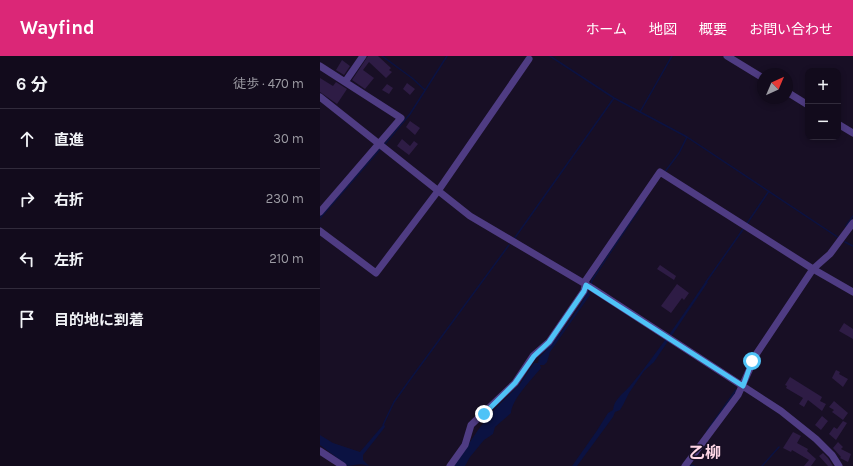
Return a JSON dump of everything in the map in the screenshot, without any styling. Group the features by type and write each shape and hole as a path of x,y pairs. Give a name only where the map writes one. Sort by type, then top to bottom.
{"street":[{"path":"345,82 363,56"},
{"path":"727,56 757,74"},
{"path":"320,231 376,273 438,191 529,59"},
{"path":"320,66 401,118 381,146 320,212"},
{"path":"793,96 806,104"},
{"path":"320,97 479,223 588,287 743,386 796,422 821,444 839,466"},
{"path":"841,126 853,133"},
{"path":"588,287 586,280 663,174 813,269 853,292"},
{"path":"685,466 717,425 743,386 757,353 813,269 830,254 853,223"},
{"path":"450,466 465,446 471,425 515,383 534,356 549,342 588,287"},
{"path":"320,451 343,466"}],"shaded area":[{"path":"706,281 708,282 654,362 644,371 629,393 620,410 615,412 613,417 577,466 572,466 608,413 613,410 617,399 630,386 670,334"},
{"path":"588,290 590,295 550,352 547,362 544,365 540,365 541,368 519,396 512,407 511,413 495,427 493,434 484,440 470,457 465,466 454,466 478,430 493,411 520,384 534,363 538,363 539,358 559,335 580,306"},
{"path":"384,424 385,427 363,455 363,460 369,466 361,464 348,466 320,445 320,435 333,443 360,452"}],"building":[{"path":"368,56 378,56 391,68 389,70 392,72 386,78 369,62 363,70 374,78 365,89 352,80"},
{"path":"342,60 350,66 344,75 336,70"},
{"path":"320,78 333,86 336,82 347,89 337,104 320,92"},
{"path":"407,83 415,89 410,95 403,89"},
{"path":"387,84 393,88 389,94 382,90"},
{"path":"410,121 420,128 415,135 406,127"},
{"path":"402,139 410,146 414,141 418,144 409,155 397,146"},
{"path":"660,265 676,276 674,280 657,269"},
{"path":"677,284 689,293 684,300 682,298 671,313 661,306"},
{"path":"844,323 853,329 853,339 839,331"},
{"path":"836,370 840,372 839,374 848,379 843,387 832,378"},
{"path":"790,377 822,397 820,401 826,404 822,411 808,400 804,407 799,404 803,398 786,388 787,386 785,385"},
{"path":"834,401 848,413 843,420 832,412 834,410 829,407"},
{"path":"822,416 828,421 821,430 815,425"},
{"path":"843,421 847,423 836,440 829,434 834,427 837,429"},
{"path":"793,432 801,436 797,443 808,449 807,451 816,459 811,466 804,466 809,460 792,450 791,452 783,448"},
{"path":"838,442 843,447 841,449 851,454 848,462 840,458 841,457 833,448"},
{"path":"823,453 833,466 828,466 819,456"}],"waterway":[{"path":"382,56 412,78 425,90"},
{"path":"384,145 410,114 447,56"},
{"path":"550,56 614,98 687,137 839,238"},
{"path":"640,112 672,56"},
{"path":"514,239 614,98"},
{"path":"664,173 679,153 687,137"},
{"path":"320,218 381,148"},
{"path":"746,225 769,191"},
{"path":"591,284 592,280 645,200"},
{"path":"846,226 853,216"},
{"path":"706,282 744,228"},
{"path":"845,242 853,246"},
{"path":"383,425 394,402 509,245"},
{"path":"707,431 736,390"},
{"path":"762,466 779,447"}],"district":[{"name":"乙柳","path":"705,452"}],"route":[{"path":"484,414 500,396 515,383 534,356 549,342 584,291 586,285 743,386 752,361"}]}
